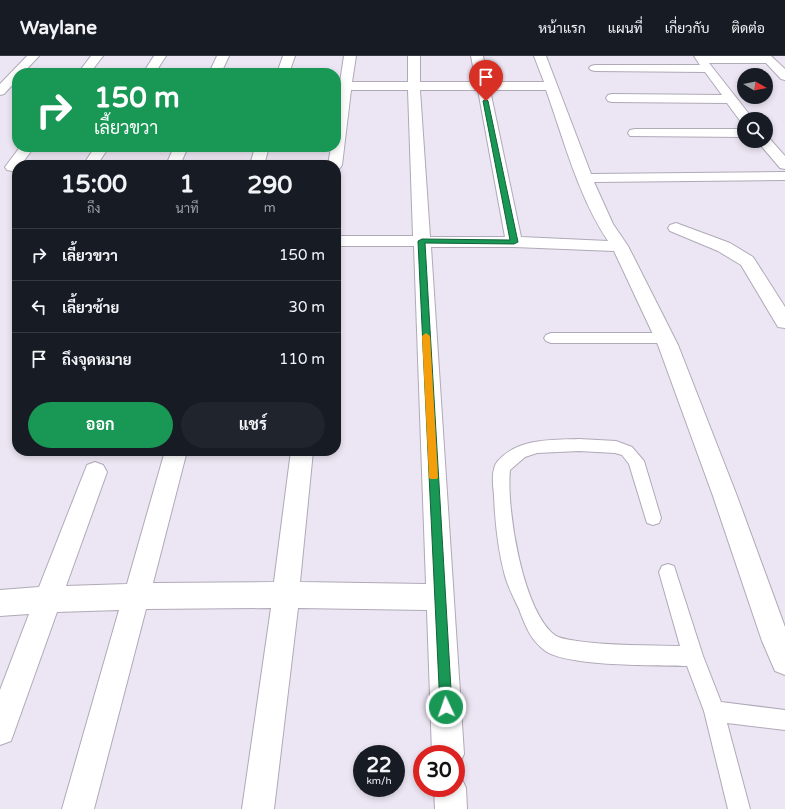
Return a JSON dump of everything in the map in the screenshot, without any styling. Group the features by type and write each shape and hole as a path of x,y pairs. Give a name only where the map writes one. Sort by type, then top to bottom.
{"street":[{"path":"22,68 33,56"},
{"path":"88,68 97,56"},
{"path":"152,68 160,56"},
{"path":"217,68 223,56"},
{"path":"285,68 289,56"},
{"path":"350,56 341,86 552,86"},
{"path":"414,56 414,85 447,745"},
{"path":"477,56 514,242"},
{"path":"540,56 605,224 620,246 664,338 725,496 776,641 785,661"},
{"path":"595,68 767,58 785,76"},
{"path":"702,61 741,112"},
{"path":"612,98 731,99"},
{"path":"634,134 737,133"},
{"path":"770,148 785,165"},
{"path":"18,160 24,152"},
{"path":"586,178 785,176"},
{"path":"676,228 724,247 747,261 785,322"},
{"path":"341,241 514,242 620,246"},
{"path":"78,809 175,456"},
{"path":"258,809 286,594 301,456"},
{"path":"0,730 96,472"},
{"path":"0,603 50,599 136,596 286,594 439,597"},
{"path":"451,797 452,809"}],"lane":[{"path":"551,338 664,338"},
{"path":"653,518 636,460 627,451 616,447 579,445 536,447 520,453 503,467 501,482 503,521 514,576 535,627 551,644 568,649 601,654 693,656"},
{"path":"668,572 693,656 714,711 739,809"},
{"path":"714,711 785,720"}],"slow traffic":[{"path":"426,336 433,477"}],"route":[{"path":"446,707 439,597 422,241 514,242 486,101"}]}
